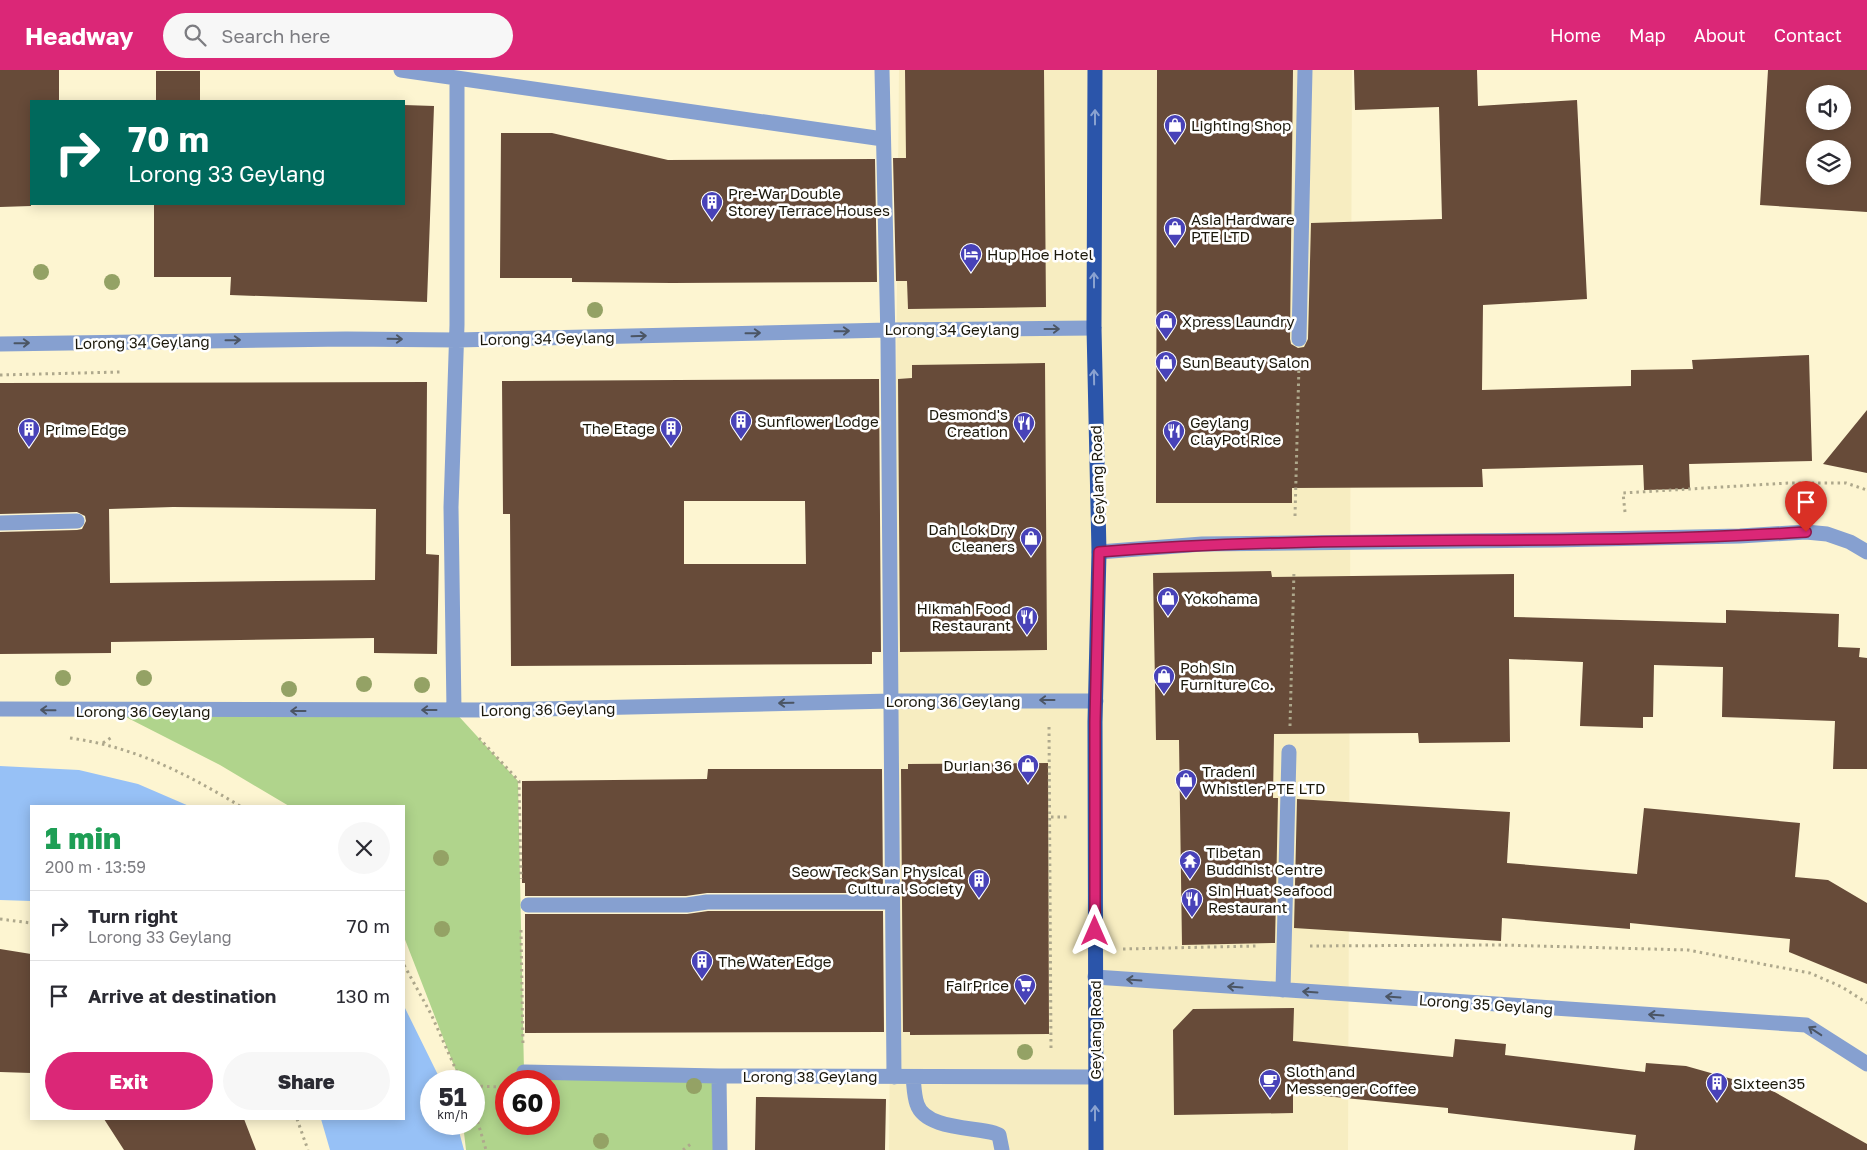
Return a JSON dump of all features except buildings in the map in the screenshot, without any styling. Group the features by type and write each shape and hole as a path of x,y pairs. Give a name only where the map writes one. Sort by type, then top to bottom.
{"main road":[{"name":"Geylang Road","path":"1095,70 1094,328 1099,552 1096,701 1096,1150"}],"street":[{"path":"401,70 884,139"},
{"path":"882,70 888,330 894,1076"},
{"path":"1299,339 1305,70"},
{"path":"454,710 451,507 457,340 457,79"},
{"name":"Lorong 34 Geylang","path":"0,344 346,338 457,340 888,330 1094,328"},
{"path":"0,523 77,521"},
{"path":"1099,552 1202,544 1554,540 1740,536 1806,532 1827,534 1867,552"},
{"name":"Lorong 36 Geylang","path":"0,709 454,710 891,701 1096,701"},
{"path":"1283,990 1289,752"},
{"path":"528,905 687,905 707,902 892,902"},
{"name":"Lorong 35 Geylang","path":"1095,977 1806,1024 1867,1064"},
{"name":"Lorong 38 Geylang","path":"560,1073 720,1076 1095,1077"},
{"path":"720,1076 720,1150"},
{"path":"913,1076 917,1104 923,1115 937,1123 999,1135 1002,1150"}],"path":[{"path":"1289,752 1299,339"},
{"path":"1627,537 1623,493 1788,483 1846,483 1867,490"},
{"path":"1048,700 1050,1077"},
{"path":"68,738 103,743 134,752 182,774 238,805"},
{"path":"0,919 30,923"},
{"path":"1095,949 1500,945 1688,950 1810,973 1842,986 1867,1003"},
{"path":"405,967 431,1014 456,1070"},
{"path":"297,1120 308,1150"},
{"path":"482,1135 486,1150"}],"shaded area":[{"path":"899,70 1352,70 1348,1150 889,1150"}],"green space":[{"path":"114,711 454,711 518,781 524,1070 495,1070 495,1135 560,1135 560,1073 719,1076 719,1150 466,1150 464,1135 485,1135 485,1070 456,1070 405,940 405,805 287,805 220,765"}],"water":[{"path":"0,766 79,770 138,784 187,805 30,805 30,901 0,900"},
{"path":"405,1008 436,1070 420,1070 420,1135 460,1135 464,1150 330,1150 321,1120 405,1120"}],"place":[{"name":"Lighting Shop","path":"1175,144"},
{"name":"Pre-War Double Storey Terrace Houses","path":"712,221"},
{"name":"Asia Hardware PTE LTD","path":"1175,247"},
{"name":"Hup Hoe Hotel","path":"971,273"},
{"name":"Xpress Laundry","path":"1166,340"},
{"name":"Sun Beauty Salon","path":"1166,381"},
{"name":"Sunflower Lodge","path":"741,440"},
{"name":"Desmond's Creation","path":"1024,442"},
{"name":"The Etage","path":"671,447"},
{"name":"Prime Edge","path":"29,448"},
{"name":"Geylang ClayPot Rice","path":"1174,450"},
{"name":"Dah Lok Dry Cleaners","path":"1031,557"},
{"name":"Yokohama","path":"1168,617"},
{"name":"Hikmah Food Restaurant","path":"1027,636"},
{"name":"Poh Sin Furniture Co.","path":"1164,695"},
{"name":"Durian 36","path":"1028,784"},
{"name":"Tradeni Whistler PTE LTD","path":"1186,799"},
{"name":"Tibetan Buddhist Centre","path":"1190,880"},
{"name":"Seow Teck San Physical Cultural Society","path":"979,899"},
{"name":"Sin Huat Seafood Restaurant","path":"1192,918"},
{"name":"The Water Edge","path":"702,980"},
{"name":"FairPrice","path":"1025,1004"},
{"name":"Sloth and Messenger Coffee","path":"1270,1099"},
{"name":"Sixteen35","path":"1717,1102"}],"route":[{"path":"1095,931 1095,722 1099,552 1202,544 1554,540 1740,536 1806,532"}]}
